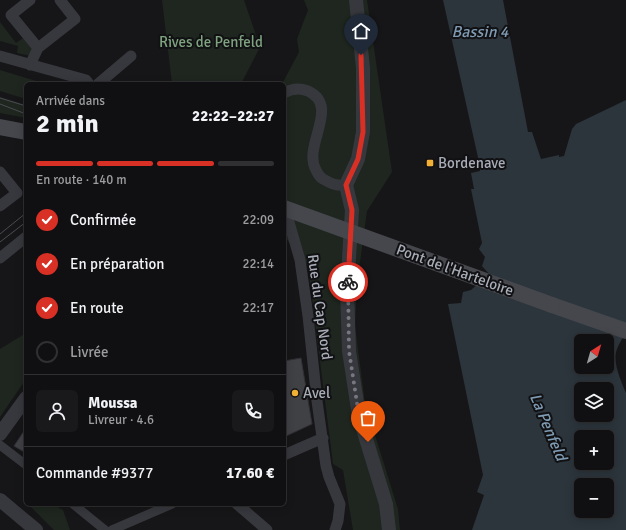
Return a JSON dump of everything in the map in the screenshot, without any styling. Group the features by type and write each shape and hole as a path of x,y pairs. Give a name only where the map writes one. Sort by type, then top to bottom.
{"main road":[{"path":"0,117 24,121"},
{"path":"0,127 24,132"},
{"name":"Pont de l'Harteloire","path":"286,208 626,331"}],"street":[{"path":"30,0 11,15 38,48"},
{"path":"30,65 38,48 75,19 60,0"},
{"path":"356,0 362,68 363,132 358,159 346,185 352,210 347,290 349,351 359,416 386,504 389,530"},
{"path":"0,56 86,80 88,82"},
{"path":"100,82 131,56"},
{"path":"286,92 297,89 305,90 319,101 322,110 322,119 312,155 313,165 320,178 336,186 346,185"},
{"path":"0,172 17,193 0,206"},
{"name":"Rue du Cap Nord","path":"286,214 300,260 308,316 317,401 329,477 340,504 336,526"},
{"path":"0,258 24,239"},
{"path":"0,434 24,401"},
{"path":"286,454 322,438"},
{"path":"0,445 24,463"},
{"path":"0,500 36,530"},
{"path":"75,506 105,530"},
{"path":"112,530 167,506"},
{"path":"239,506 267,530"}],"green space":[{"name":"Rives de Penfeld","path":"162,0 244,0 260,47 242,82 172,82"},
{"path":"304,0 367,0 392,172 367,211 357,284 355,326 365,403 398,509 400,530 353,530 343,470 333,464 308,266 286,238 286,82 283,82 299,52 297,39 308,10"},
{"path":"0,22 16,43 23,38 32,49 31,56 17,53 18,46 0,41"},
{"path":"0,70 39,82 24,82 24,98 0,91"},
{"path":"0,97 24,104 24,118 0,113"},
{"path":"24,334 24,382 0,417 0,349"},
{"path":"30,506 56,506 63,510 70,530 54,530"}],"water":[{"path":"443,0 503,0 528,132 532,132 541,159 559,155 559,157 564,156 572,129 576,124 626,100 626,332 617,349 616,365 626,393 626,530 472,530 484,495 477,492 483,475 448,304 461,303 463,292 471,290 489,274 482,266 485,257 479,249 482,243 471,189 474,189 471,173 480,171"}],"building":[{"name":"Avel","path":"301,358 312,424 286,436 286,361"},
{"path":"24,431 24,452 14,446"}],"tram line":[{"path":"0,98 24,105"},
{"path":"0,104 24,113"},
{"path":"0,234 24,215"},
{"path":"0,242 24,224"}],"way so far":[{"path":"348,282 349,351 359,416 368,442"}],"place":[{"name":"Bordenave","path":"430,163"},
{"name":"Avel","path":"295,393"}],"route":[{"path":"348,282 352,210 346,185 358,159 363,132 361,55"}],"water label":[{"name":"Bassin 4","path":"480,32"},
{"name":"La Penfeld","path":"548,427"}]}
